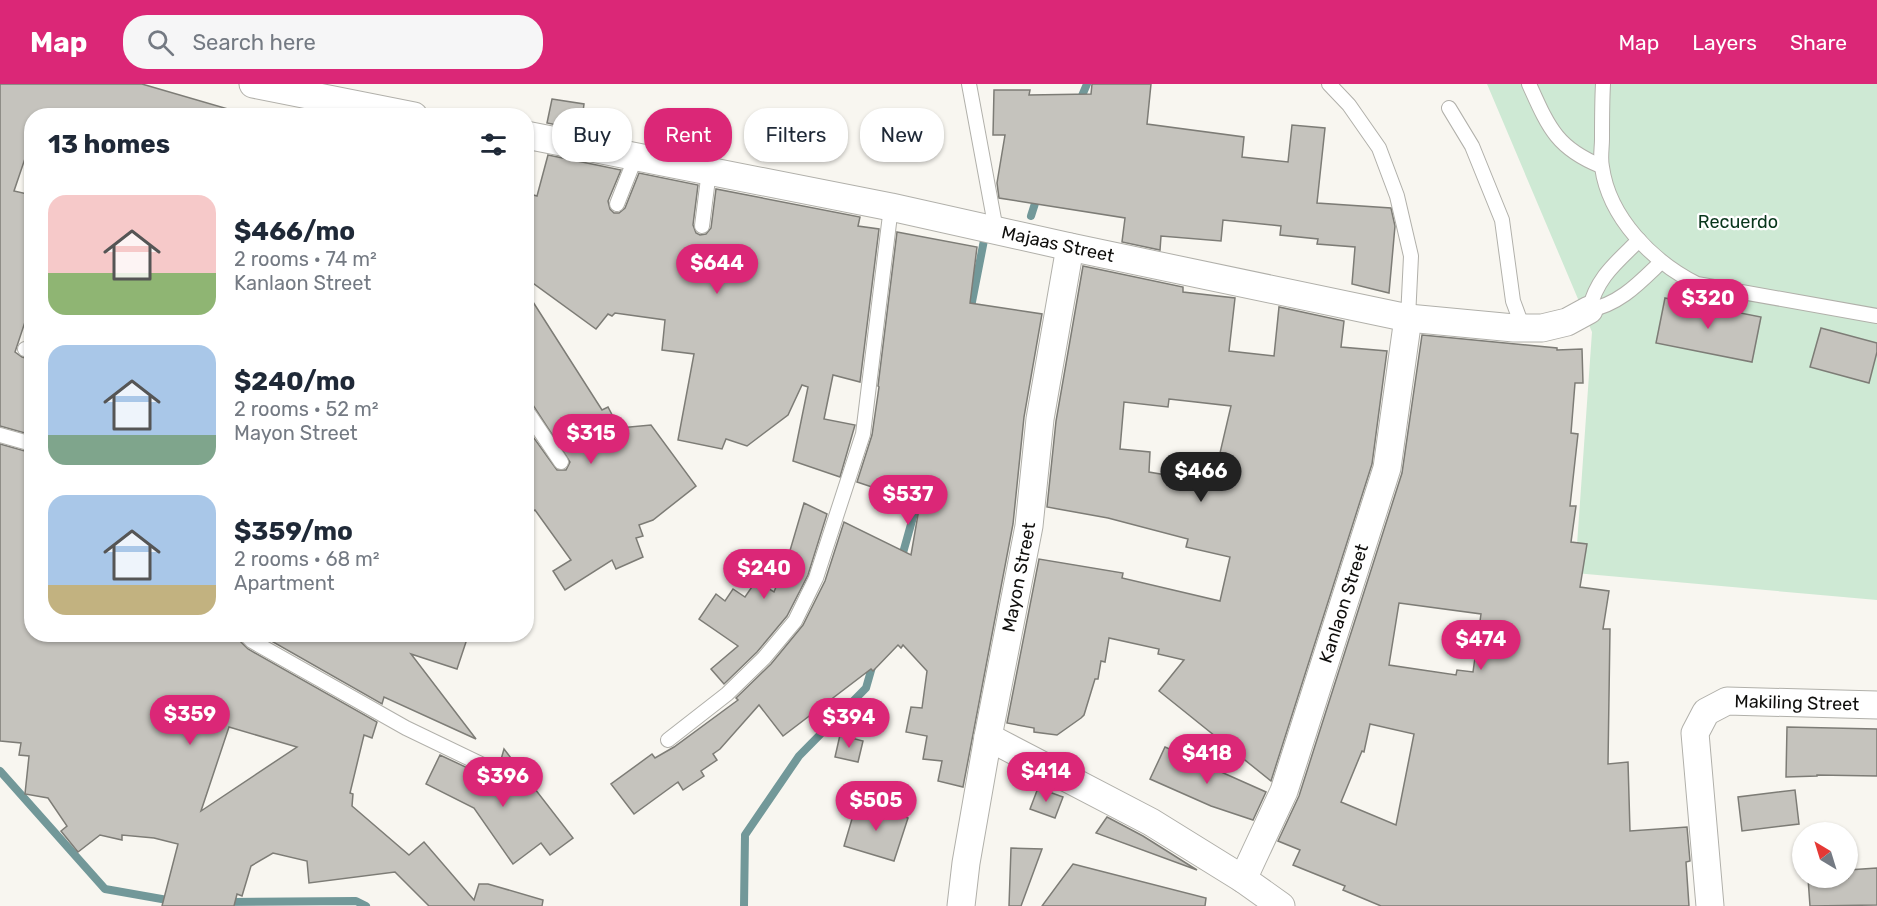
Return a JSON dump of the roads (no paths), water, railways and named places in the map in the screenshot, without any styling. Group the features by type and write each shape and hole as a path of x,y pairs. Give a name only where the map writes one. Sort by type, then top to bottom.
{"street":[{"path":"254,84 372,108"},
{"name":"Majaas Street","path":"534,142 636,156 891,207 1408,318 1542,328 1567,322 1589,310"},
{"name":"Mayon Street","path":"961,906 966,863 988,737 1029,526 1040,419 1070,247"},
{"name":"Kanlaon Street","path":"1243,879 1284,791 1387,468 1408,318"},
{"name":"Makiling Street","path":"1710,906 1695,733 1707,712 1727,701 1877,705"},
{"path":"988,737 1151,822 1243,879 1281,906"}],"lane":[{"path":"969,84 996,230"},
{"path":"1329,84 1349,105 1379,148 1397,196 1411,256 1408,318"},
{"path":"1529,84 1552,132 1566,148 1601,166"},
{"path":"1603,84 1601,166 1609,192 1622,217 1639,240 1661,262 1696,284 1877,316"},
{"path":"1449,108 1472,146 1502,220 1513,301 1523,328"},
{"path":"618,204 636,156"},
{"path":"702,226 709,171"},
{"path":"668,740 727,694 764,658 795,621 816,578 863,434 891,207"},
{"path":"1639,240 1600,280 1589,310 1604,308 1618,301 1661,262"},
{"path":"534,422 561,462"},
{"path":"0,435 24,442"},
{"path":"254,642 406,728 514,780"}],"waterway":[{"path":"1078,105 1087,84"},
{"path":"1031,216 1038,194"},
{"path":"970,312 986,230"},
{"path":"901,560 920,492"},
{"path":"744,906 745,835 799,756 866,688 874,660"},
{"path":"0,771 105,889 173,901"},
{"path":"225,902 356,901 366,906"}],"park label":[{"name":"Recuerdo","path":"1738,222"}]}
